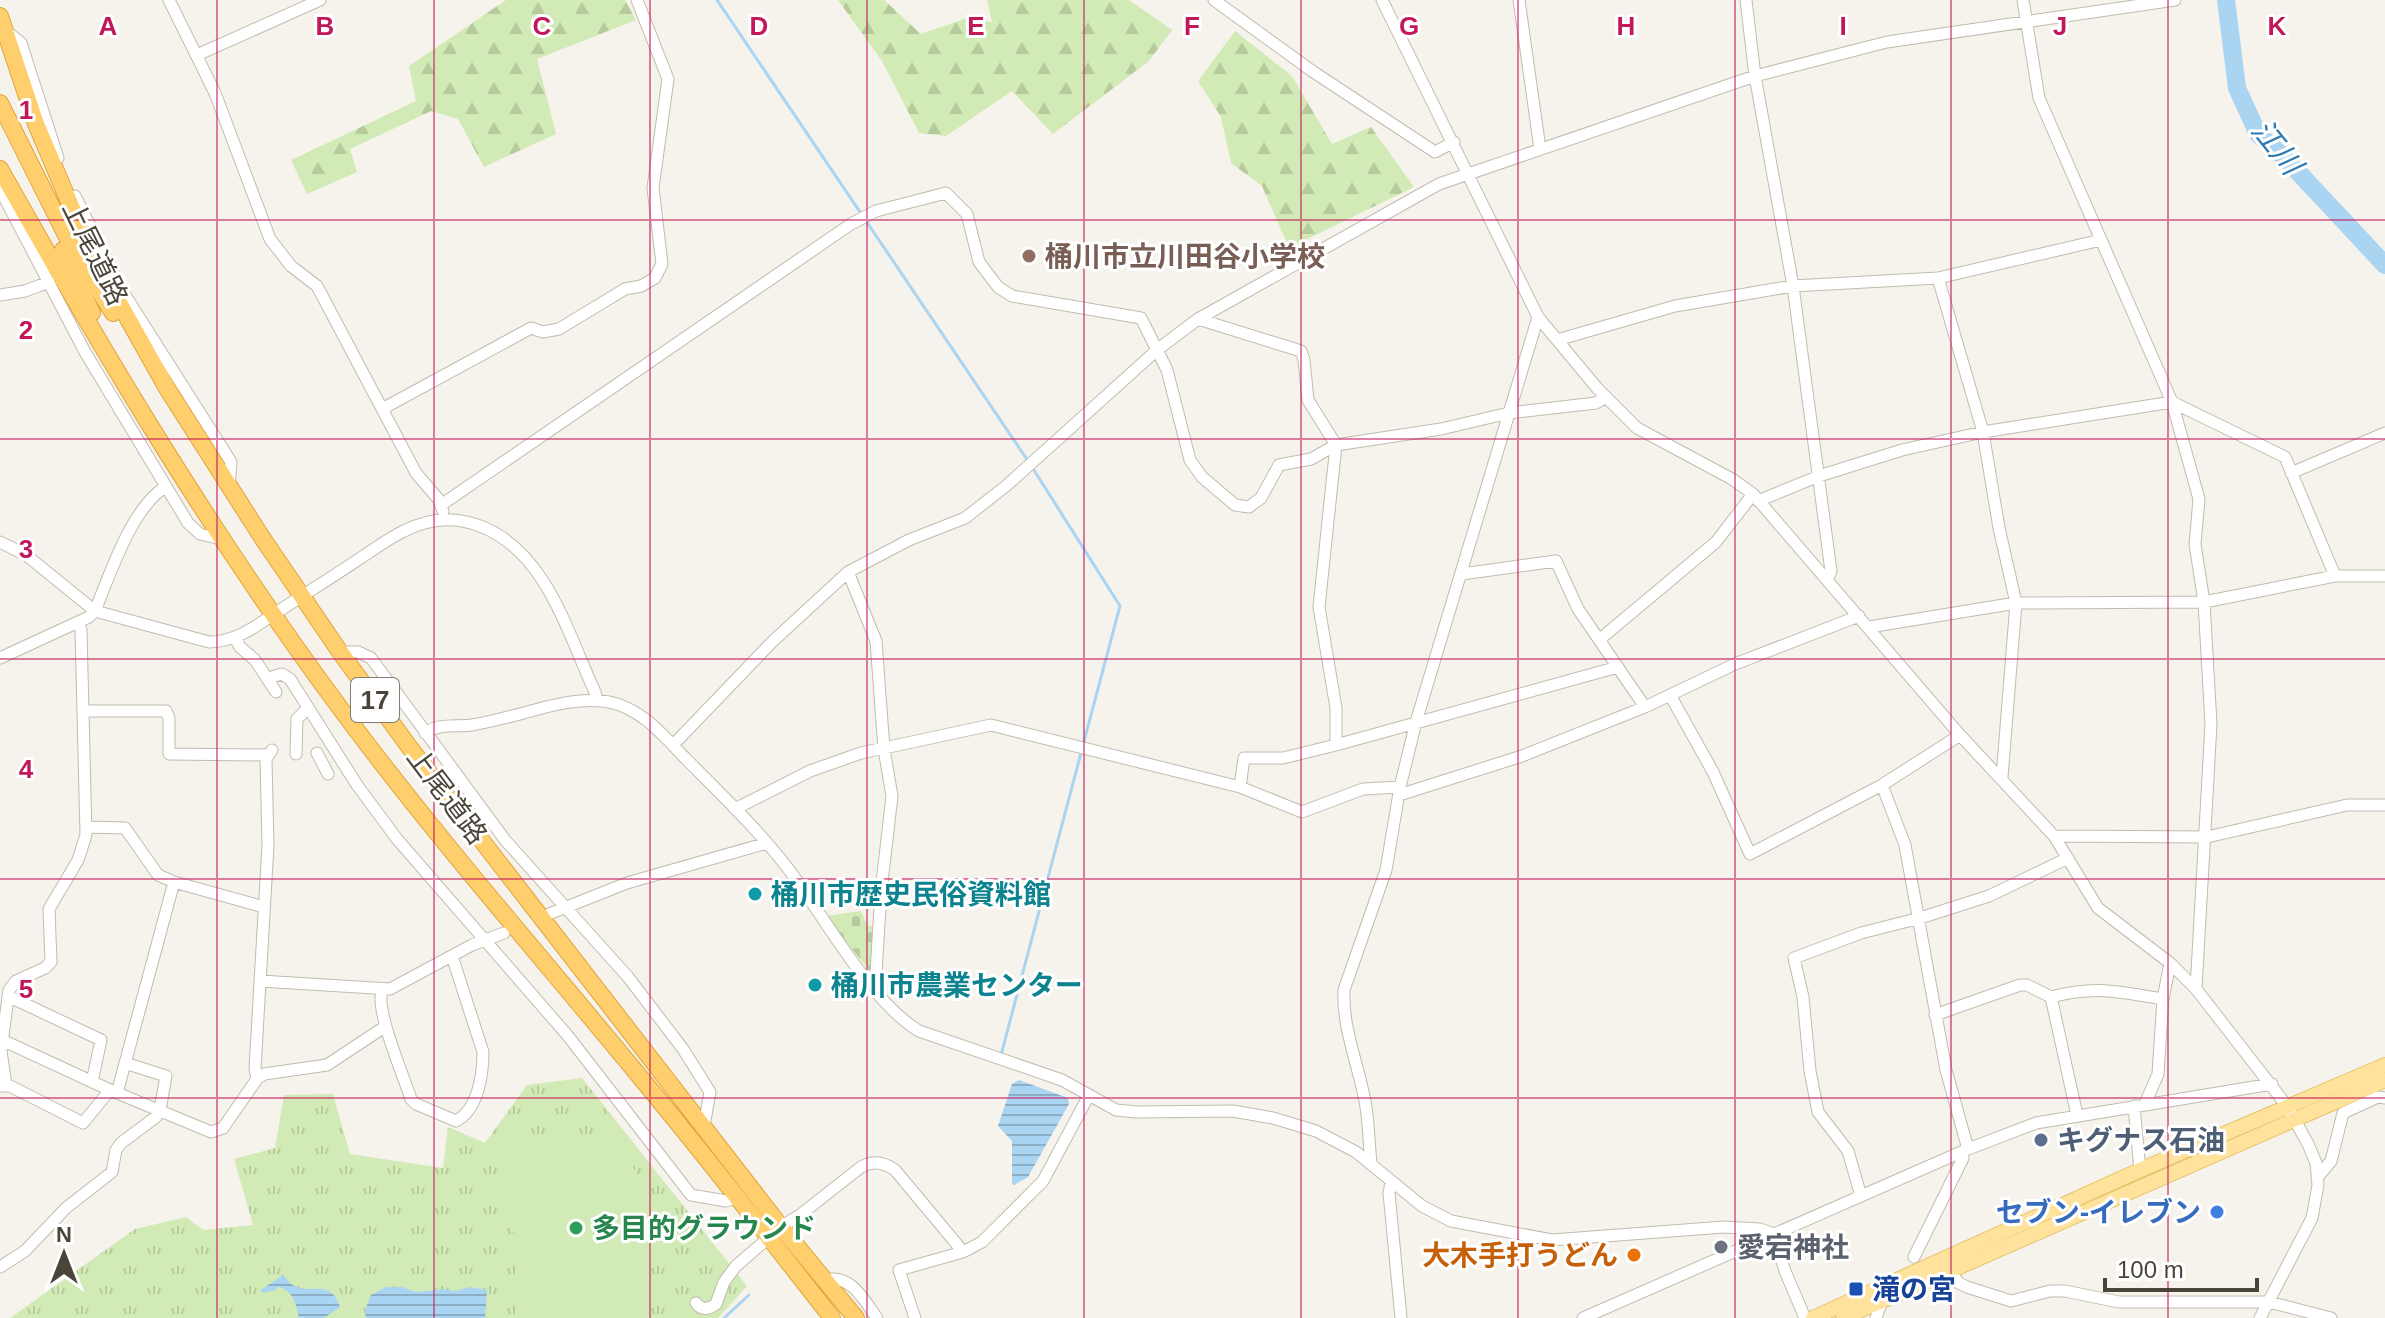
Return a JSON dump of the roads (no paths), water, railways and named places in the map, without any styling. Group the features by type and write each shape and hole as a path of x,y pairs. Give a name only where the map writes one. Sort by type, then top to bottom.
{"highway":[{"name":"上尾道路","path":"2,22 36,124 90,251 200,443 340,652 535,911 704,1126 832,1318"},
{"path":"0,103 70,243 141,358 200,443"},
{"path":"0,126 151,429"},
{"name":"上尾道路","path":"0,169 151,429 221,539 341,710 451,852 737,1197 826,1280 856,1318"}],"main road":[{"path":"1843,1318 2291,1113 2385,1065"},
{"path":"1813,1318 2140,1170 2385,1080"}],"street":[{"path":"169,0 231,133 270,239 291,266 317,286 416,473 441,505 446,519"},
{"path":"197,55 320,0"},
{"path":"382,409 531,328 543,332 559,329 625,289 641,286 655,278 662,264 653,188 668,79 637,0"},
{"path":"1214,0 1312,71 1435,152 1454,142"},
{"path":"1382,0 1538,317 1606,397 1637,428 1732,479 1756,498 1960,735 2054,836 2098,908 2170,963 2196,989 2272,1084 2291,1113 2316,1163 2316,1205 2260,1318"},
{"path":"1519,0 1540,149"},
{"path":"1746,0 1755,76 1793,286 1831,571 1828,578"},
{"path":"2023,0 2039,98 2172,402 2199,499 2195,544 2204,602 2211,724 2196,989"},
{"path":"673,745 772,642 848,572 909,540 965,518 1006,486 1157,350 1198,319 1439,184 1755,76 1887,42 2175,0"},
{"path":"2,22 21,43 58,158 85,219 123,292 231,462 229,488"},
{"path":"0,189 85,352 165,487 193,530 221,539"},
{"path":"441,505 851,224 876,211 946,193 967,214 979,262 998,287 1012,296 1141,318 1167,370 1190,460 1202,477 1235,505 1249,507 1261,498 1279,465 1311,459 1336,445 1441,429 1509,413 1596,403 1606,397"},
{"path":"1557,340 1675,306 1793,286 1938,278 2101,240"},
{"path":"1938,278 1983,432 1999,528 2016,603 2002,777"},
{"path":"0,295 25,291 49,282"},
{"path":"1371,1163 1366,1107 1343,1003 1344,990 1386,870 1416,722 1538,317"},
{"path":"1198,319 1301,351 1308,400 1336,445 1319,607 1336,708 1336,745"},
{"path":"1599,640 1716,542 1756,498 1902,450 1983,432 2172,402 2285,457 2335,576"},
{"path":"2291,473 2385,433"},
{"path":"0,658 95,611 134,525 151,499 165,487"},
{"path":"0,542 26,555 95,611 209,642 221,642 235,638 402,532 446,519 470,523 501,534 532,562 548,589 597,701"},
{"path":"1462,574 1556,561 1578,609 1645,707"},
{"path":"848,572 876,641 892,809 881,891 875,989"},
{"path":"1869,627 2016,603 2204,602 2335,576 2385,576"},
{"path":"735,809 810,771 861,753 991,725 1240,787 1302,812 1363,789 1400,791 1522,756 1645,707 1735,664 1859,616"},
{"path":"78,622 81,630 84,847 49,909 51,962 45,968 16,981 9,990 1,1051 3,1086 83,1123 113,1092 125,1063 174,882"},
{"path":"235,638 255,660 276,692"},
{"path":"340,652 358,652 371,658 505,840 649,1003 708,1085 708,1112 704,1126"},
{"path":"1240,787 1244,758 1283,758 1618,667"},
{"path":"268,678 286,674 357,785 397,839 568,1036 691,1195 726,1201 737,1197"},
{"path":"1670,695 1713,772 1750,854 1882,785 1960,735"},
{"path":"425,733 441,725 475,725 574,701 597,701 630,709 673,745 767,843 801,886 821,920 905,1023 919,1031 1062,1080 1116,1110 1233,1111 1273,1118 1316,1131 1356,1152 1437,1216 1544,1239 1724,1227 1760,1229 1774,1234"},
{"path":"296,754 297,719 307,709"},
{"path":"83,711 166,711 169,718 169,754 270,753 257,1079"},
{"path":"317,753 328,774"},
{"path":"1882,785 1905,845 1935,1015 1965,1150 1914,1257"},
{"path":"2054,836 2207,837 2347,805 2385,805"},
{"path":"86,827 125,828 154,870 174,882 264,907"},
{"path":"549,914 627,883 767,843"},
{"path":"1861,1196 1848,1151 1818,1112 1810,1071 1803,997 1794,958 1861,933 1989,896 2068,858"},
{"path":"260,981 382,991 504,933"},
{"path":"382,991 380,997 386,1026 411,1099 456,1121 463,1118 474,1101 483,1052 452,956"},
{"path":"2140,1170 2140,1105 2158,1074 2163,999 2170,963"},
{"path":"1935,1015 2020,985 2027,985 2051,997 2079,989 2097,988 2163,999"},
{"path":"8,996 101,1040 92,1082"},
{"path":"2051,997 2077,1115"},
{"path":"2,1040 113,1092 211,1132 223,1128 257,1079 270,1071 331,1063 386,1026"},
{"path":"0,1267 25,1251 66,1208 112,1172 116,1150 121,1143 156,1117 166,1076 125,1063"},
{"path":"1583,1318 1965,1150 2036,1123 2272,1084"},
{"path":"915,1318 899,1270 963,1252 982,1242 1043,1181 1089,1095"},
{"path":"2317,1178 2331,1161 2343,1113 2378,1097 2385,1098"},
{"path":"696,1303 706,1309 716,1304 724,1282 736,1266 775,1232 861,1167 880,1163 900,1175 960,1248"},
{"path":"1391,1182 1389,1193 1401,1318"},
{"path":"1774,1234 1785,1271 1805,1318"},
{"path":"1950,1271 1959,1283 1967,1287 2011,1301 2050,1291 2065,1291 2119,1302 2269,1302 2331,1318"},
{"path":"826,1280 835,1278 853,1287 877,1318"},
{"path":"1876,1318 1882,1301"}],"water":[{"path":"1019,1080 1068,1098 1069,1104 1028,1177 1014,1185 1012,1141 998,1126 1012,1084"},
{"path":"283,1275 300,1288 331,1292 340,1307 324,1318 299,1318 295,1303 287,1291 277,1287 276,1290 262,1293 261,1290"},
{"path":"386,1287 402,1287 416,1292 456,1291 469,1287 487,1290 485,1318 366,1318 365,1310 371,1295"}],"waterway":[{"path":"717,0 1028,461"},
{"name":"江川","path":"2226,0 2237,88 2258,134 2284,157 2385,265"},
{"path":"1032,467 1120,606 1083,745"},
{"path":"1001,1055 1081,753"},
{"path":"724,1318 749,1295"}],"place":[{"name":"桶川市立川田谷小学校","path":"1029,256"},
{"name":"桶川市歴史民俗資料館","path":"755,894"},
{"name":"桶川市農業センター","path":"815,985"},
{"name":"キグナス石油","path":"2041,1140"},
{"name":"セブン-イレブン","path":"2217,1212"},
{"name":"多目的グラウンド","path":"576,1228"},
{"name":"愛宕神社","path":"1721,1247"},
{"name":"大木手打うどん","path":"1634,1255"},
{"name":"滝の宮","path":"1856,1289"}]}
